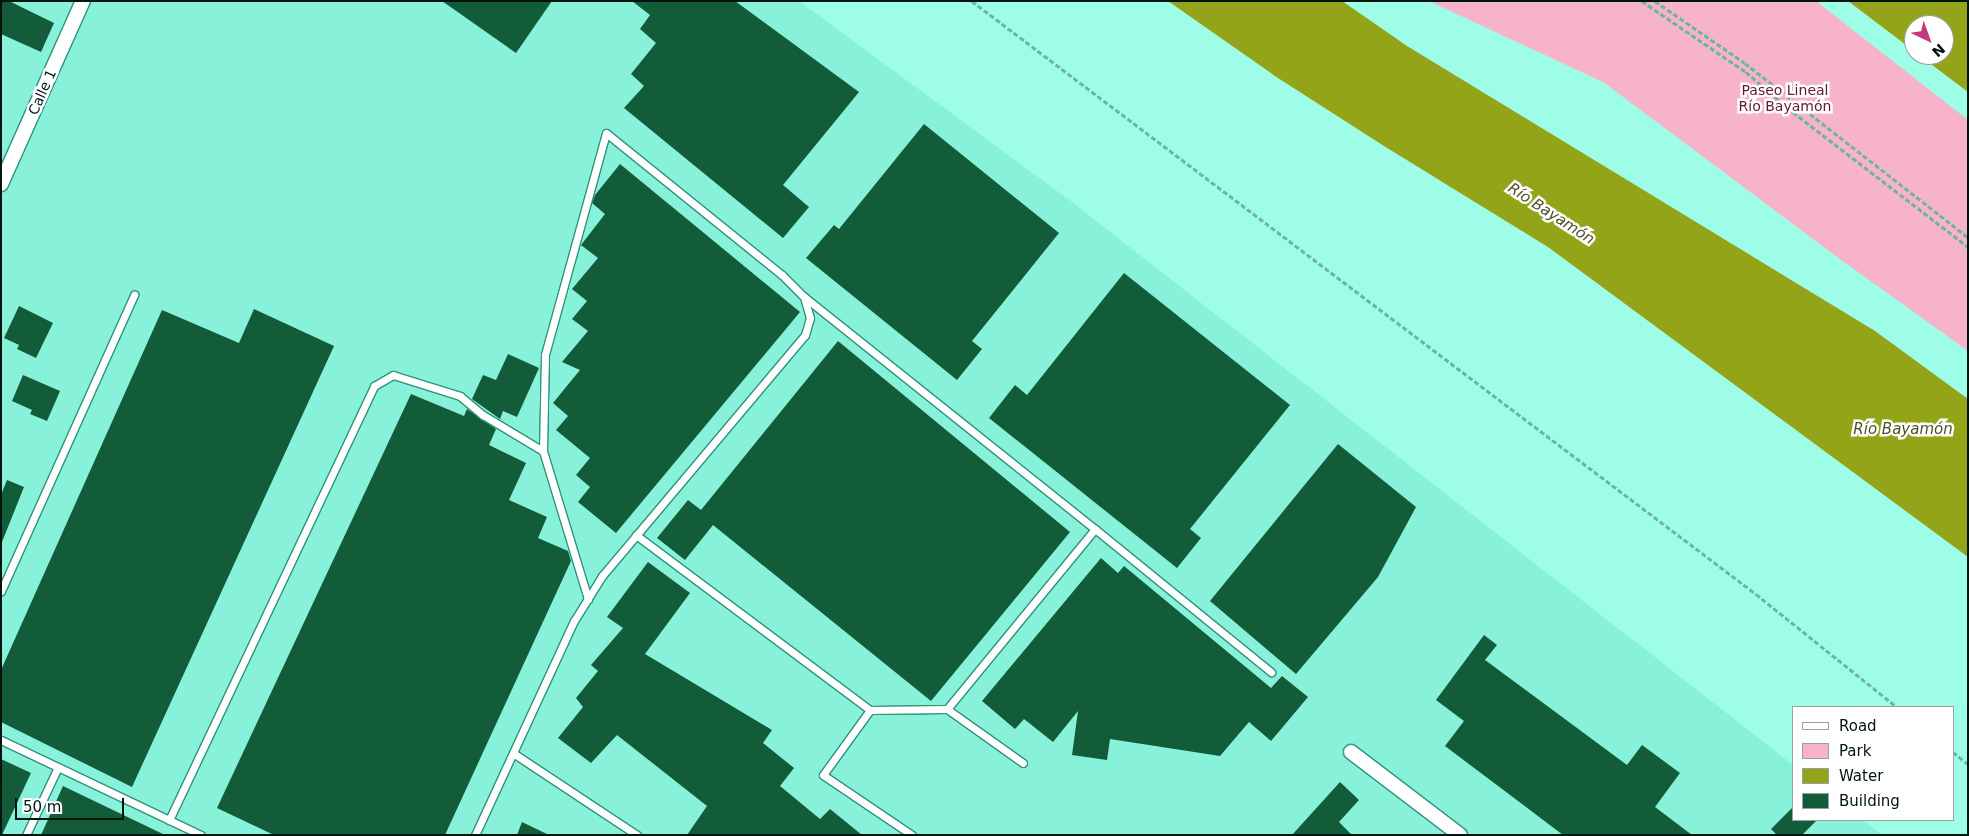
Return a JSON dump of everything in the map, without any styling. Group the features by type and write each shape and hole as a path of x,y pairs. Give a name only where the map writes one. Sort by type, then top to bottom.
{"street":[{"name":"Calle 1","path":"1,184 83,1"},
{"path":"1351,752 1460,835"}],"lane":[{"path":"588,598 543,451 545,355 606,133 782,275 804,297 1271,672"},
{"path":"1,591 134,295"},
{"path":"475,835 574,621 588,598 602,576 805,335 810,318 804,297"},
{"path":"169,820 374,386 393,375 460,396 483,415 543,451"},
{"path":"948,709 1095,529"},
{"path":"636,535 870,710 948,709 1023,763"},
{"path":"870,710 823,775 912,835"},
{"path":"1,740 201,835"},
{"path":"513,753 637,835"},
{"path":"26,835 58,767"}],"path":[{"path":"972,1 1748,588 1896,706"},
{"path":"1642,1 1746,72 1793,112 1968,247"},
{"path":"1655,1 1745,63 1968,237"},
{"path":"1954,753 1968,764"}],"shaded area":[{"path":"1,1 799,1 1068,199 1792,764 1792,821 1863,821 1882,835 1,835"}],"green space":[{"name":"Paseo Lineal Río Bayamón","path":"1429,1 1816,1 1968,120 1968,351 1833,254 1603,82"}],"water":[{"name":"Río Bayamón","path":"1168,1 1342,1 1407,46 1875,331 1968,399 1968,557 1548,247 1278,78"},
{"path":"1848,1 1968,1 1968,92 1932,65 1954,65 1954,15 1904,15 1904,43"}],"building":[{"path":"1,1 9,1 54,23 41,52 1,34"},
{"path":"442,1 552,1 516,53"},
{"path":"632,1 735,1 859,92 783,185 809,207 783,238 624,108 644,86 631,74 656,43 640,29 650,15"},
{"path":"924,124 1059,233 972,341 982,349 957,380 806,258 834,225 839,229"},
{"path":"620,164 800,312 616,533 578,502 590,487 576,475 590,458 556,430 568,416 553,403 580,370 562,362 588,331 572,319 587,301 572,289 598,258 581,245 605,214 592,203 595,195"},
{"path":"1124,273 1290,405 1190,529 1201,538 1177,568 989,418 1015,385 1027,395"},
{"path":"19,306 53,323 36,358 17,349 19,345 4,338"},
{"path":"254,309 334,346 132,787 1,722 1,670 162,310 239,343"},
{"path":"838,341 1070,532 931,701 713,525 685,560 657,538 688,500 701,510"},
{"path":"508,354 539,368 517,417 503,411 500,419 472,399 483,375 496,380"},
{"path":"23,375 60,391 47,421 30,414 32,410 12,401"},
{"path":"411,394 464,416 467,409 496,429 489,445 526,463 509,500 547,517 538,538 568,551 571,561 445,835 274,835 217,808"},
{"path":"1338,444 1416,507 1378,577 1296,674 1210,601"},
{"path":"7,480 24,487 2,542 1,495"},
{"path":"1101,558 1118,573 1124,566 1271,688 1282,676 1308,697 1271,741 1249,722 1220,756 1110,739 1107,760 1072,755 1078,711 1053,742 1024,719 1015,729 982,701"},
{"path":"648,562 690,593 645,654 772,730 763,743 794,768 780,786 820,819 830,809 862,835 687,835 707,806 617,735 591,763 558,738 583,707 576,698 598,671 591,665 623,628 607,617"},
{"path":"1484,635 1497,645 1485,660 1627,765 1642,745 1680,773 1655,807 1692,835 1563,835 1445,746 1464,721 1436,700"},
{"path":"1,759 31,773 2,835 1,835"},
{"path":"1340,782 1359,800 1339,822 1352,835 1292,835"},
{"path":"63,786 165,835 41,835"},
{"path":"1792,808 1792,821 1816,821 1802,835 1777,835 1771,829"},
{"path":"522,822 549,835 517,835"}]}
